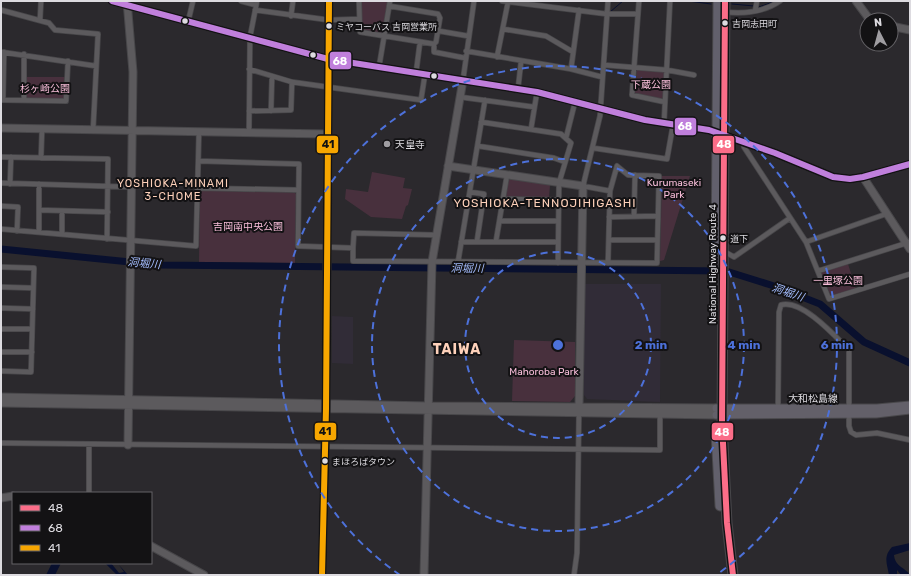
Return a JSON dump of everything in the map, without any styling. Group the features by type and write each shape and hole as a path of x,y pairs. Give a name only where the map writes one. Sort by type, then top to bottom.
{"highway":[{"name":"National Highway Route 4","path":"718,1 723,252 720,268"},
{"name":"National Highway Route 4","path":"725,1 720,134 718,476 727,575"},
{"name":"National Highway Route 4","path":"719,411 727,524 733,575"}],"main road":[{"name":"大和松島線","path":"719,411 850,411 910,405"},
{"name":"大和松島線","path":"719,411 778,408 888,414 910,410"}],"street":[{"path":"40,20 41,1"},
{"path":"112,1 127,3 188,22 250,37 328,59 537,92 664,124 720,134 743,141 833,177 850,179 864,177 910,164"},
{"path":"188,22 193,1"},
{"path":"241,1 291,16 329,20 359,19"},
{"path":"291,16 293,1"},
{"path":"322,575 328,247 329,1"},
{"path":"359,1 360,32 434,44"},
{"path":"424,575 432,265 474,1"},
{"path":"502,1 531,3 579,10 637,14"},
{"path":"574,575 577,553 583,186 593,148 600,109 608,1"},
{"path":"639,1 632,95 665,102"},
{"path":"664,124 670,1"},
{"path":"755,11 757,1"},
{"path":"724,12 755,11 773,6 780,1"},
{"path":"856,1 864,12"},
{"path":"497,57 508,2"},
{"path":"127,3 133,72 128,445"},
{"path":"379,67 390,4 438,14 440,18 434,44 434,52 465,58"},
{"path":"249,133 250,37 256,5"},
{"path":"1,10 49,22 55,30 98,34 94,131"},
{"path":"571,70 579,10"},
{"path":"899,28 910,30"},
{"path":"503,29 546,36 573,52"},
{"path":"438,31 468,36"},
{"path":"416,73 420,42"},
{"path":"466,51 602,77"},
{"path":"68,61 66,101 2,100 2,52 24,54 68,61 96,66"},
{"path":"24,54 24,100"},
{"path":"518,89 521,62"},
{"path":"604,65 667,70 694,75"},
{"path":"249,70 292,82 421,100 425,74"},
{"path":"271,111 272,77"},
{"path":"250,111 291,110 292,82"},
{"path":"530,129 537,92"},
{"path":"460,96 534,107"},
{"path":"458,262 485,100"},
{"path":"566,138 575,102"},
{"path":"481,122 561,134 571,143 559,183 558,263"},
{"path":"593,148 667,159 673,125"},
{"path":"1,128 94,131 328,134"},
{"path":"41,158 42,130"},
{"path":"1,229 131,242 196,246 199,132"},
{"path":"743,141 744,147 806,242 828,299 910,274"},
{"path":"478,146 554,158 565,162"},
{"path":"10,184 11,156"},
{"path":"1,157 108,159 107,239"},
{"path":"198,162 299,164 298,246 353,248"},
{"path":"448,166 610,191"},
{"path":"436,235 354,233 353,261 432,265 458,262 558,263 581,263 608,263 658,263 657,240 659,176 628,174 617,166 610,191 608,263"},
{"path":"634,216 635,175"},
{"path":"496,241 507,176"},
{"path":"818,271 909,245 886,214 864,177"},
{"path":"1,183 131,187"},
{"path":"38,232 39,184"},
{"path":"198,188 298,190"},
{"path":"470,192 484,194 477,241"},
{"path":"503,199 558,200"},
{"path":"1,206 18,207 17,230"},
{"path":"39,210 62,212 108,212"},
{"path":"62,212 62,234"},
{"path":"806,242 886,214"},
{"path":"609,217 658,216"},
{"path":"723,252 734,257 790,218"},
{"path":"500,221 558,221"},
{"path":"609,240 657,240"},
{"path":"461,242 558,242"},
{"path":"1,267 34,268 31,372 1,371"},
{"path":"1,287 34,288"},
{"path":"778,408 779,308 780,305 788,305 815,316 849,350 850,429 853,434 877,433 910,440"},
{"path":"1,308 33,309"},
{"path":"1,329 32,329"},
{"path":"1,352 32,352"},
{"path":"1,397 128,402 428,408 719,411"},
{"path":"1,403 128,402"},
{"path":"579,409 660,414 719,411"},
{"path":"1,443 660,450 660,414"},
{"path":"89,444 89,492"},
{"path":"1,498 12,496"},
{"path":"152,547 204,575"}],"shaded area":[{"path":"583,284 661,284 660,402 587,399 584,395"},
{"path":"332,316 353,317 353,364 332,363"}],"green space":[{"path":"360,1 388,1 383,33 381,35 361,31"},
{"name":"下蔵公園","path":"637,69 665,72 663,100 635,94"},
{"name":"杉ヶ崎公園","path":"25,77 65,77 65,100 25,99"},
{"path":"372,172 405,178 403,188 412,189 408,205 406,206 402,219 371,217 345,199 346,189 368,192"},
{"name":"Kurumaseki Park","path":"662,176 690,176 664,260 660,261"},
{"path":"510,179 550,185 549,198 507,198 505,196 508,181"},
{"name":"吉岡南中央公園","path":"203,190 294,192 296,194 295,263 199,262 200,193"},
{"name":"一里塚公園","path":"848,264 856,289 831,296 821,274 823,271"},
{"name":"Mahoroba Park","path":"514,340 575,342 575,396 570,402 512,401"}],"water":[{"path":"910,543 910,550 894,555 896,562 910,575 901,575 897,570 897,575 889,575 886,560 887,554 892,547"},
{"path":"52,564 60,564 55,575 46,575"},
{"path":"106,564 112,564 119,573 124,572 119,565 128,575 117,575"}],"waterway":[{"path":"610,12 623,1"},
{"path":"688,1 711,4"},
{"path":"759,7 773,2"},
{"path":"732,4 754,6"},
{"name":"洞堀川","path":"1,249 160,265 726,271 774,286 820,304 864,342 910,363"}],"transit line":[{"name":"68","path":"112,1 328,59 537,92 645,120 709,130 775,153 833,177 850,179 863,177 910,164"},
{"name":"41","path":"322,575 326,409 329,1"},
{"name":"48","path":"725,1 722,423 727,523 733,575"}],"place":[{"name":"吉岡志田町","path":"725,23"},
{"name":"ミヤコーバス 吉岡営業所","path":"329,26"},
{"name":"天皇寺","path":"387,144"},
{"name":"道下","path":"723,238"},
{"name":"まほろばタウン","path":"325,461"}],"district":[{"name":"YOSHIOKA-MINAMI 3-CHOME","path":"173,189"},
{"name":"YOSHIOKA-TENNOJIHIGASHI","path":"545,203"},
{"name":"TAIWA","path":"457,349"}]}
